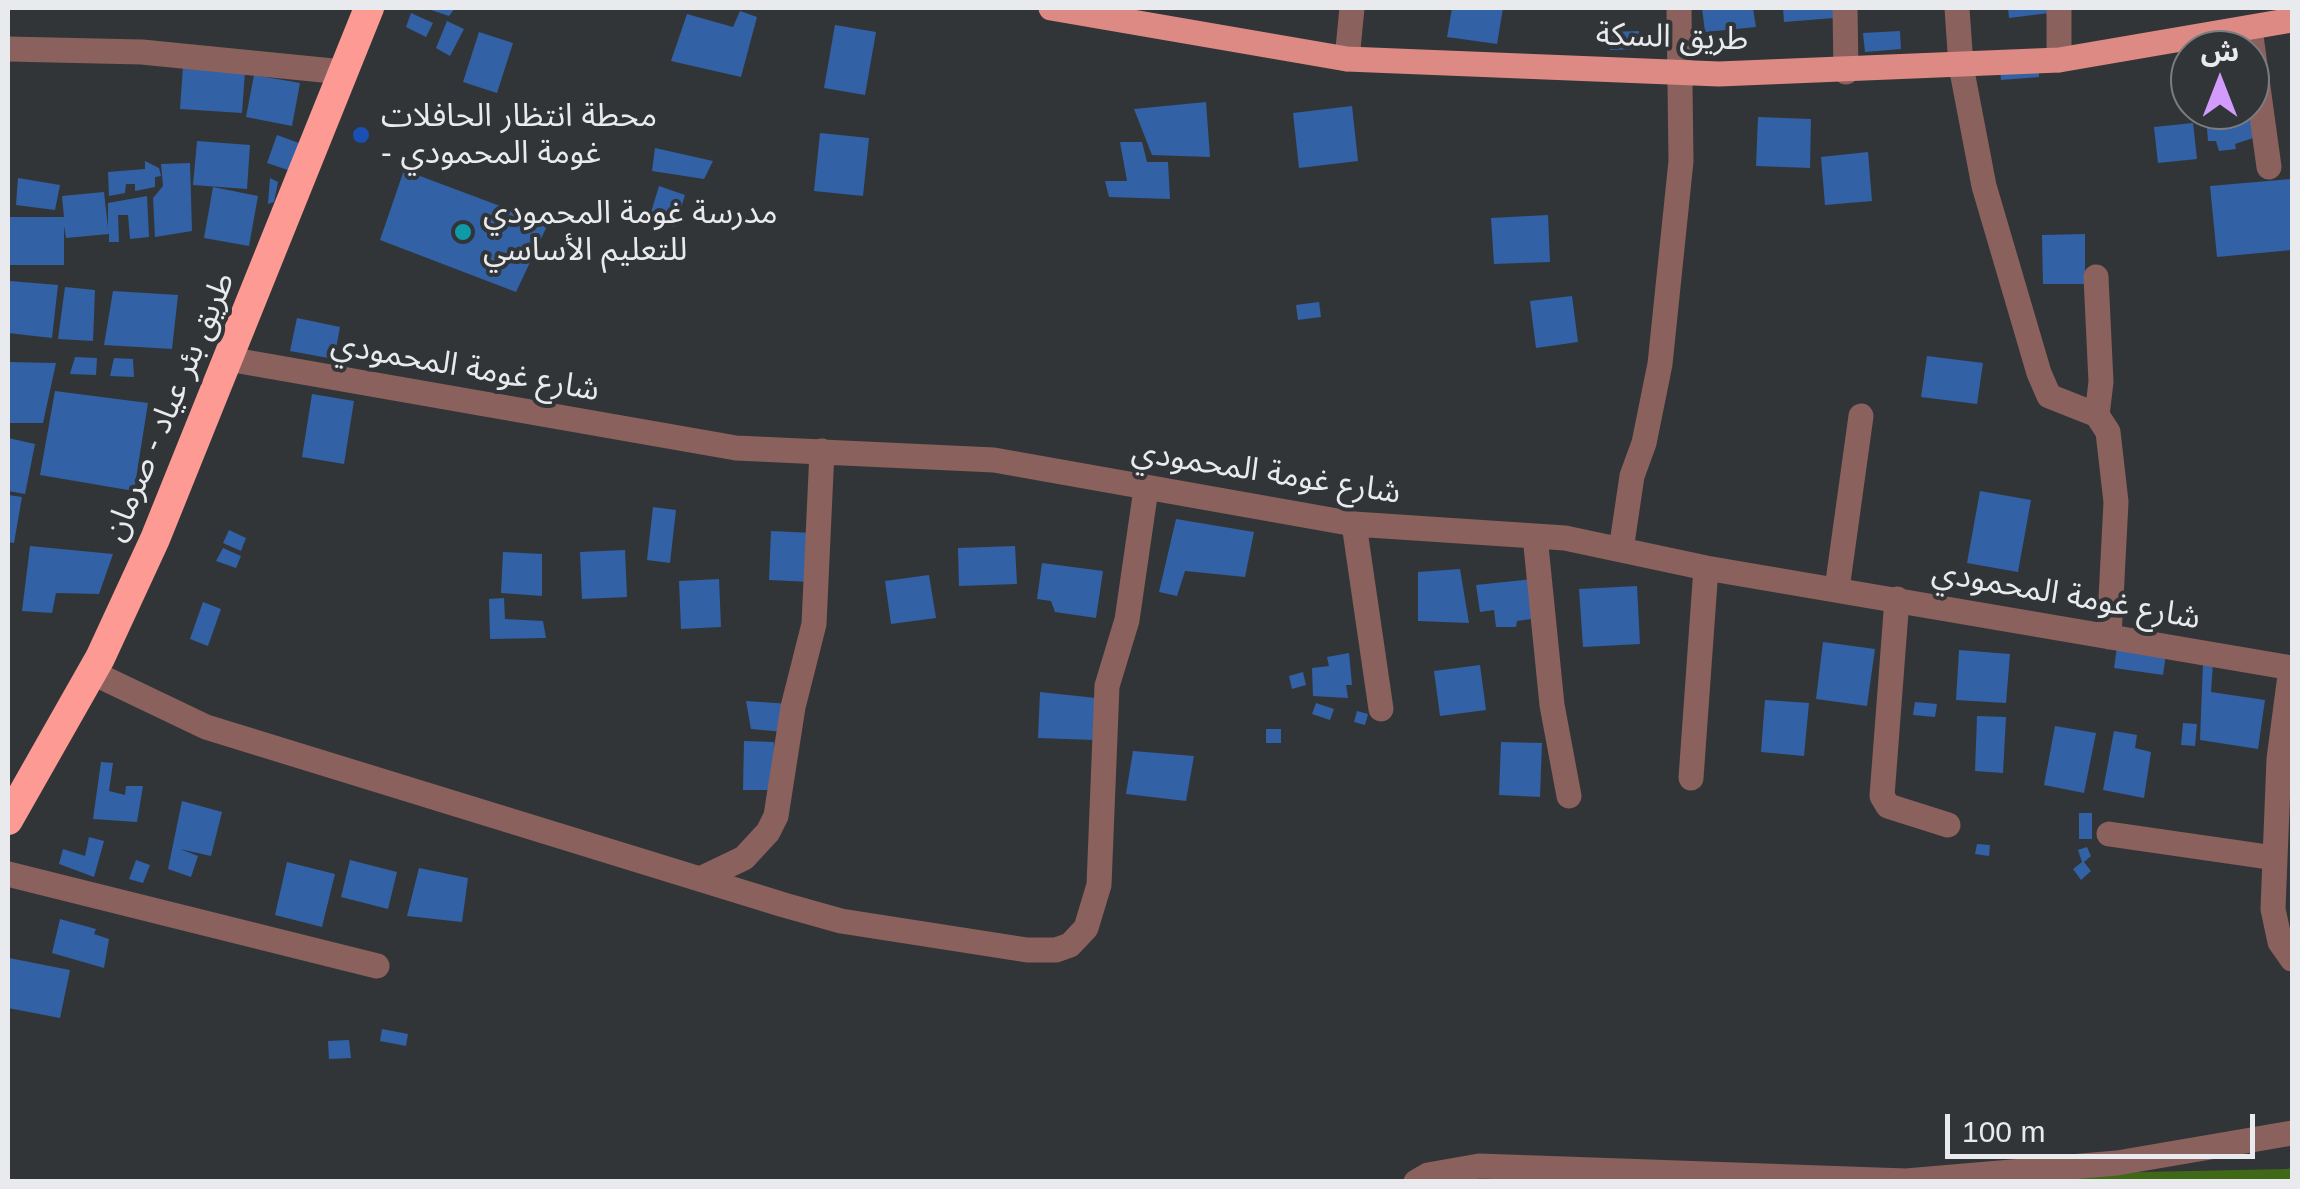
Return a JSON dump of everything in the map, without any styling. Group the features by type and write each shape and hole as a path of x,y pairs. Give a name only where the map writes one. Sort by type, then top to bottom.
{"highway":[{"name":"طريق بئر عياد - صرمان","path":"8,820 19,785 91,672 154,539 368,8"}],"main road":[{"name":"طريق السكة","path":"1051,8 1347,58 1681,72 1846,72 2059,60 2292,20"}],"street":[{"path":"1347,58 1352,8"},
{"path":"1621,550 1632,476 1644,443 1660,364 1681,162 1679,8"},
{"path":"1845,8 1846,72"},
{"path":"1958,8 1961,66 1984,186 2038,373 2049,396 2097,414"},
{"path":"2059,8 2059,60"},
{"path":"2250,29 2269,167"},
{"path":"8,49 142,52 343,72"},
{"path":"2096,277 2100,382 2097,414 2108,432 2116,502 2109,638"},
{"name":"شارع غومة المحمودي","path":"228,359 736,448 994,460 1354,524 1535,536 2292,668"},
{"path":"1836,589 1862,416"},
{"path":"700,879 744,858 768,832 776,816 793,707 814,624 822,451"},
{"path":"91,672 206,727 841,921 1027,950 1070,946 1086,928 1099,885 1106,686 1128,620 1146,488"},
{"path":"1354,524 1381,709"},
{"path":"1535,536 1552,705 1569,796"},
{"path":"1691,778 1706,568"},
{"path":"1898,599 1882,796 1888,806 1948,825"},
{"path":"2292,668 2280,759 2274,909 2280,942 2292,959"},
{"path":"2109,834 2276,858"},
{"path":"8,874 378,966"},
{"path":"1416,1182 1428,1174 1479,1166 1906,1182 2117,1163 2292,1133"}],"green space":[{"path":"2292,1168 2292,1182 1669,1182 2286,1169"}],"building":[{"path":"425,8 455,8 449,16"},
{"path":"1452,8 1503,8 1497,44 1447,37"},
{"path":"1702,8 1753,8 1756,27 1705,32"},
{"path":"1783,8 1833,8 1834,18 1784,22"},
{"path":"2008,8 2048,8 2049,13 2009,18"},
{"path":"740,11 757,17 741,77 671,61 687,14 733,27"},
{"path":"411,13 433,23 426,37 406,27"},
{"path":"447,21 464,29 450,56 436,48"},
{"path":"835,25 876,32 865,95 824,88"},
{"path":"1639,31 1640,49 1610,50 1609,32"},
{"path":"1900,31 1901,49 1865,52 1863,33"},
{"path":"479,32 513,43 497,93 463,82"},
{"path":"2039,65 2039,77 2001,80 2000,68"},
{"path":"183,67 245,72 242,113 180,109"},
{"path":"254,75 300,83 292,126 246,117"},
{"path":"1206,102 1210,157 1152,155 1134,109"},
{"path":"1352,106 1358,161 1299,168 1293,113"},
{"path":"1758,117 1811,119 1810,168 1756,166"},
{"path":"2154,127 2194,130 2197,159 2158,163"},
{"path":"2207,130 2252,130 2253,138 2235,144 2236,149 2219,151 2216,141 2208,141"},
{"path":"820,133 869,138 863,196 814,191"},
{"path":"277,135 307,146 297,173 267,163"},
{"path":"197,141 250,145 247,189 193,185"},
{"path":"1120,142 1142,142 1147,162 1168,162 1170,199 1109,197 1105,181 1127,181"},
{"path":"655,148 713,161 704,179 652,171"},
{"path":"1868,152 1872,201 1825,205 1821,157"},
{"path":"145,161 159,168 161,176 155,177 155,187 135,191 135,184 126,184 125,193 109,196 108,172 145,169"},
{"path":"190,163 192,231 155,237 153,198 163,186 161,164"},
{"name":"مدرسة غومة المحمودي للتعليم الأساسي","path":"404,170 548,224 516,292 380,240"},
{"path":"18,178 60,185 55,210 16,205"},
{"path":"270,178 278,182 274,202 268,204"},
{"path":"2291,179 2292,250 2217,257 2210,186"},
{"path":"659,186 685,195 675,227 649,219"},
{"path":"213,187 258,196 249,246 204,238"},
{"path":"104,192 108,228 108,203 147,196 149,237 130,239 128,215 118,215 119,242 109,242 109,234 66,238 64,226 64,265 10,265 10,217 64,217 62,196"},
{"path":"1548,215 1550,262 1494,264 1491,218"},
{"path":"2085,234 2085,284 2043,284 2042,235"},
{"path":"10,281 58,285 52,338 8,333"},
{"path":"65,287 95,290 93,341 58,339"},
{"path":"113,291 178,295 172,349 104,345"},
{"path":"1572,296 1578,342 1536,348 1530,301"},
{"path":"1319,302 1321,317 1298,320 1296,305"},
{"path":"203,316 219,320 216,328 202,326"},
{"path":"297,318 340,327 334,359 290,351"},
{"path":"1927,356 1983,363 1977,404 1921,397"},
{"path":"75,357 97,358 96,375 70,374"},
{"path":"114,358 133,359 134,377 110,376"},
{"path":"8,362 56,363 43,423 8,423"},
{"path":"55,391 148,403 134,491 40,475"},
{"path":"312,394 354,401 344,464 302,457"},
{"path":"8,438 35,444 25,494 8,491"},
{"path":"1980,491 2031,500 2018,572 1967,563"},
{"path":"8,495 22,497 14,543 8,542"},
{"path":"653,507 676,510 670,563 647,560"},
{"path":"1176,519 1254,532 1245,577 1185,571 1177,596 1159,592"},
{"path":"229,530 246,538 241,551 223,543"},
{"path":"771,531 813,533 811,582 769,580"},
{"path":"30,546 113,554 99,594 56,593 52,613 22,611"},
{"path":"1015,546 1017,584 959,586 958,548"},
{"path":"223,548 241,556 236,568 216,561"},
{"path":"625,550 627,597 582,599 580,552"},
{"path":"503,552 542,554 542,596 501,593"},
{"path":"1042,563 1103,571 1096,618 1055,612 1051,601 1037,599"},
{"path":"1460,569 1469,623 1418,621 1418,572"},
{"path":"929,575 936,618 891,624 885,581"},
{"path":"719,579 721,627 681,629 679,581"},
{"path":"1533,579 1538,618 1517,621 1516,627 1496,627 1494,610 1480,612 1476,585"},
{"path":"1637,586 1640,644 1583,647 1579,589"},
{"path":"504,598 505,619 543,621 546,638 490,639 489,599"},
{"path":"203,602 221,609 208,646 190,639"},
{"path":"1823,642 1875,649 1867,706 1816,699"},
{"path":"2117,647 2166,654 2163,675 2114,668"},
{"path":"1959,650 2010,654 2006,703 1956,700"},
{"path":"1349,653 1352,685 1346,685 1348,698 1313,696 1312,668 1329,666 1327,657"},
{"path":"2203,663 2213,663 2211,692 2265,700 2258,749 2200,740"},
{"path":"1480,665 1486,710 1440,716 1434,671"},
{"path":"1303,672 1306,685 1292,689 1289,676"},
{"path":"1040,692 1096,698 1094,740 1038,738"},
{"path":"1765,700 1809,703 1804,756 1761,752"},
{"path":"746,701 790,704 785,732 751,729"},
{"path":"1915,702 1937,704 1935,717 1913,715"},
{"path":"1316,703 1334,709 1330,720 1312,714"},
{"path":"1357,711 1368,714 1365,725 1354,722"},
{"path":"1977,716 2006,717 2003,773 1975,771"},
{"path":"2183,723 2197,724 2195,746 2181,745"},
{"path":"2055,726 2096,733 2084,793 2044,785"},
{"path":"1266,729 1281,729 1281,743 1266,743"},
{"path":"2114,731 2137,735 2135,748 2151,752 2144,798 2103,790"},
{"path":"744,741 774,742 773,790 743,790"},
{"path":"1501,742 1542,743 1540,797 1499,795"},
{"path":"1133,751 1194,756 1186,801 1126,794"},
{"path":"101,762 113,763 109,791 125,795 126,786 143,786 137,822 93,819"},
{"path":"182,801 222,812 211,856 180,849 198,856 191,877 168,869"},
{"path":"2079,813 2092,813 2092,839 2079,839"},
{"path":"89,837 104,841 94,877 59,864 63,849 85,856"},
{"path":"1977,844 1990,845 1989,856 1975,854"},
{"path":"2087,847 2091,856 2084,862 2091,871 2081,880 2073,869 2082,862 2078,850"},
{"path":"136,860 150,865 143,883 129,879"},
{"path":"350,860 397,872 388,909 341,897"},
{"path":"287,862 335,874 322,927 275,915"},
{"path":"419,868 468,878 462,922 407,916"},
{"path":"60,919 96,929 94,934 109,939 104,968 52,953"},
{"path":"9,958 70,970 60,1018 8,1008"},
{"path":"382,1029 408,1034 406,1046 380,1041"},
{"path":"349,1040 351,1058 329,1059 328,1041"}],"place":[{"name":"محطة انتظار الحافلات - غومة المحمودي","path":"361,135"},
{"name":"مدرسة غومة المحمودي للتعليم الأساسي","path":"463,232"}]}
